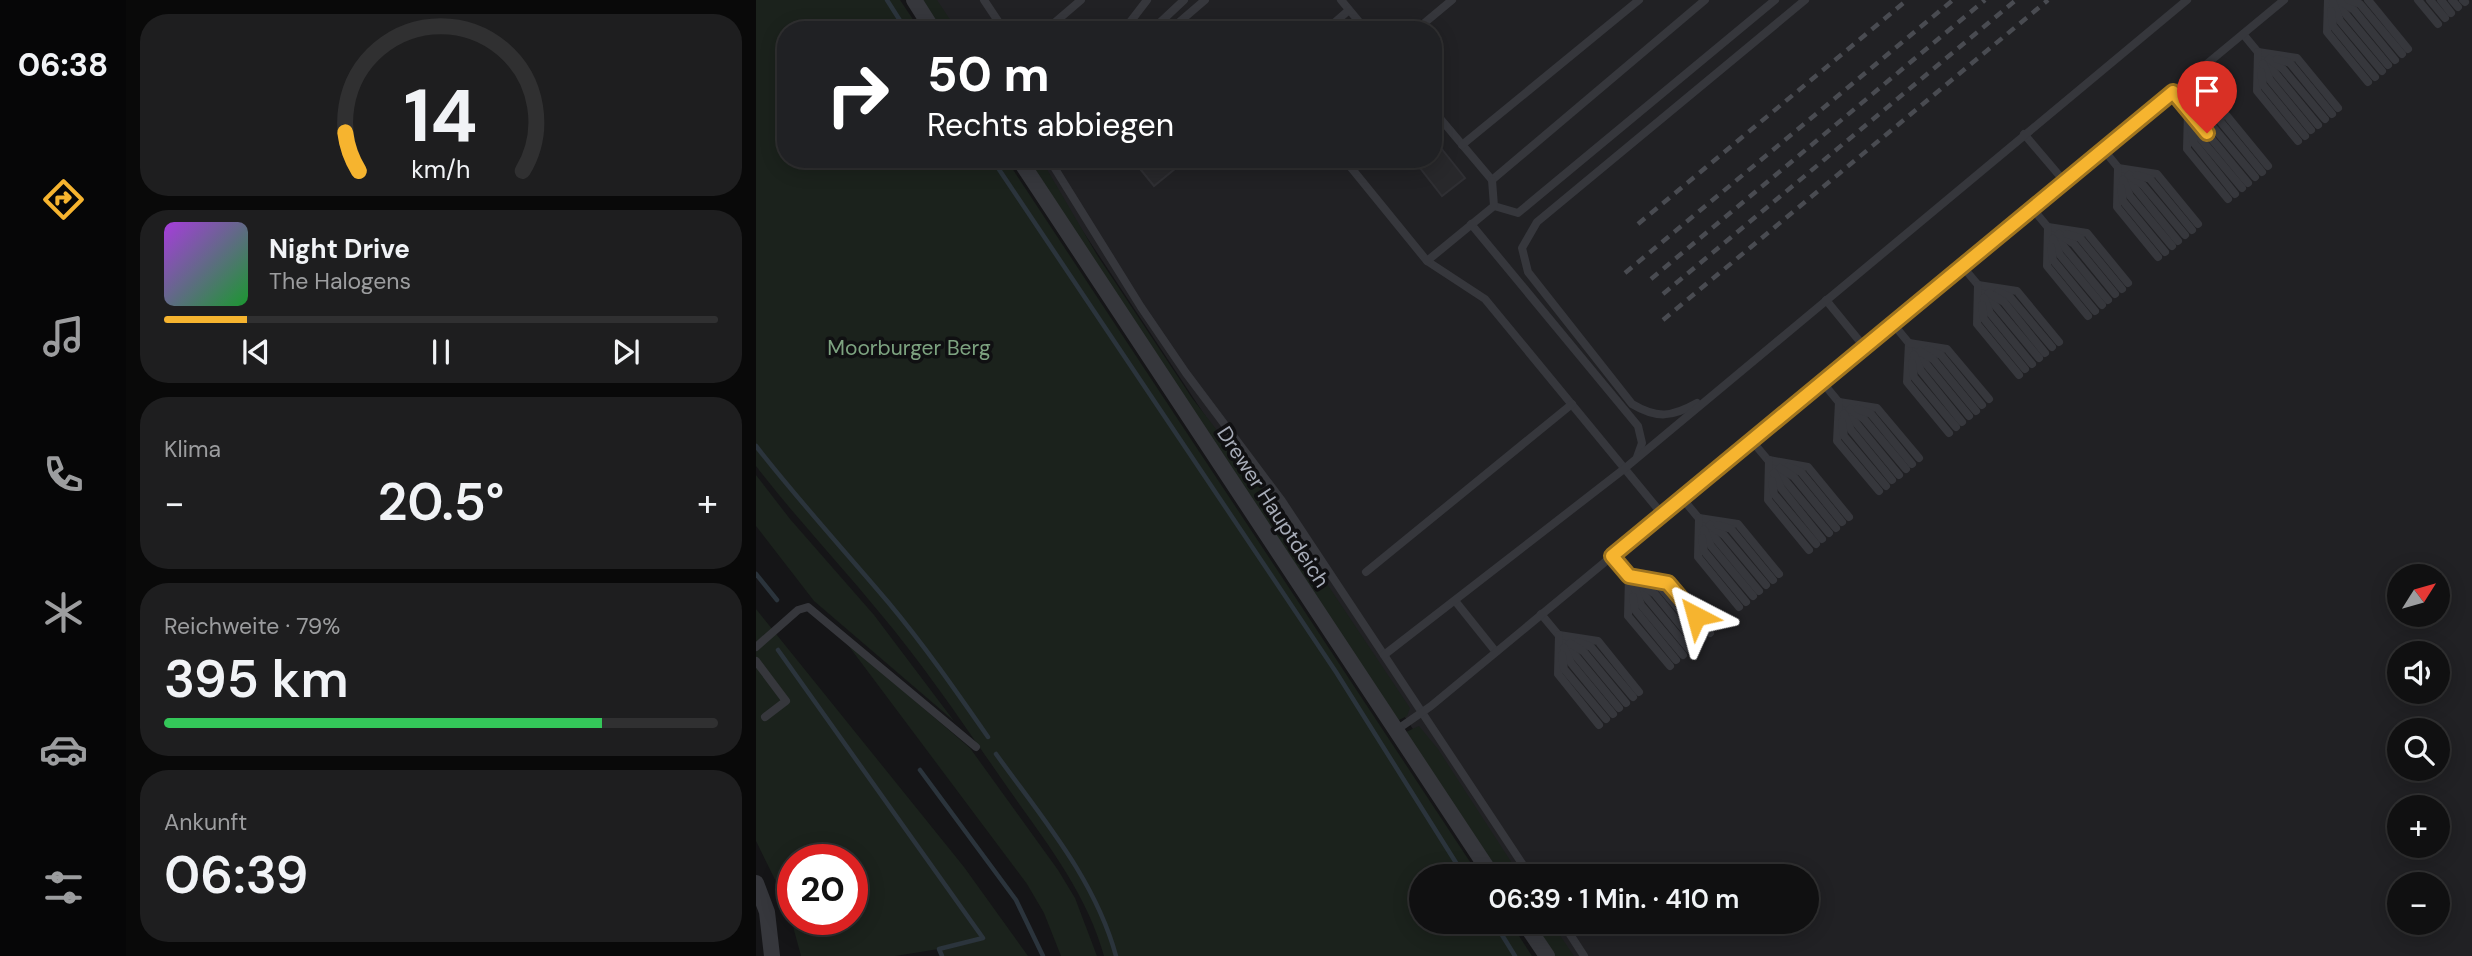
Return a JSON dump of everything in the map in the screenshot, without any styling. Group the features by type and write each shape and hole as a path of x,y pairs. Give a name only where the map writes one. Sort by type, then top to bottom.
{"street":[{"path":"914,0 927,21"},
{"name":"Drewer Hauptdeich","path":"1025,168 1484,864"},
{"path":"756,883 767,912 772,956"},
{"path":"1532,934 1547,956"}],"lane":[{"path":"984,0 998,21"},
{"path":"1056,21 1081,0"},
{"path":"1131,21 1147,0"},
{"path":"1162,21 1184,0"},
{"path":"1180,21 1205,0"},
{"path":"1341,0 1358,21"},
{"path":"1427,21 1452,0"},
{"path":"1462,145 1639,0"},
{"path":"1492,180 1705,0"},
{"path":"1494,206 1518,213 1775,0"},
{"path":"1712,395 1668,416 1648,414 1632,404 1528,272 1522,248 1537,222 1805,0"},
{"path":"1384,655 1456,603 1637,458 2187,0"},
{"path":"2332,0 2327,32 2388,65"},
{"path":"2332,0 2340,21 2388,65"},
{"path":"2332,0 2354,10 2388,65"},
{"path":"2349,0 2360,4 2388,65"},
{"path":"2368,0 2388,65"},
{"path":"2418,0 2453,9"},
{"path":"2430,0 2453,9"},
{"path":"2441,0 2453,9"},
{"path":"1395,731 1496,652 1866,349 2280,1"},
{"path":"1336,21 1349,10"},
{"path":"2243,34 2258,52 2283,69 2318,125"},
{"path":"2258,52 2257,91 2318,125"},
{"path":"2258,52 2270,80 2318,125"},
{"path":"2258,52 2297,58 2318,125"},
{"path":"2173,92 2188,110 2213,127 2248,183"},
{"path":"2188,110 2187,149 2248,183"},
{"path":"2188,110 2200,138 2248,183"},
{"path":"2188,110 2227,116 2248,183"},
{"path":"1442,121 1492,180 1494,206"},
{"path":"2024,134 2064,181"},
{"path":"2103,149 2118,168 2130,196 2178,241"},
{"path":"1055,168 1141,307 1186,373 1282,501 1522,864"},
{"path":"1058,168 1061,177"},
{"path":"1350,168 1427,261 1485,299 1662,514"},
{"path":"2118,168 2117,207 2178,241"},
{"path":"2118,168 2143,185 2178,241"},
{"path":"2118,168 2157,174 2178,241"},
{"path":"1427,261 1494,206"},
{"path":"2032,208 2048,227 2074,244 2108,300"},
{"path":"1471,225 1638,426 1642,443 1637,458"},
{"path":"2048,227 2047,266 2108,300"},
{"path":"2048,227 2060,255 2108,300"},
{"path":"2048,227 2087,233 2108,300"},
{"path":"1963,267 1978,285 1990,313 2039,358"},
{"path":"1978,285 1977,324 2039,358"},
{"path":"1978,285 2004,302 2039,358"},
{"path":"1978,285 2017,291 2039,358"},
{"path":"1826,300 1866,349"},
{"path":"1894,325 1909,343 1934,360 1969,416"},
{"path":"1909,343 1908,382 1969,416"},
{"path":"1909,343 1921,371 1969,416"},
{"path":"1909,343 1947,349 1969,416"},
{"path":"1823,383 1839,402 1864,419 1899,475"},
{"path":"1839,402 1837,441 1899,475"},
{"path":"1839,402 1851,430 1899,475"},
{"path":"1839,402 1877,408 1899,475"},
{"path":"1366,572 1572,404"},
{"path":"1752,441 1769,460 1794,477 1829,533"},
{"path":"1769,460 1768,500 1829,533"},
{"path":"1769,460 1781,488 1829,533"},
{"path":"1769,460 1808,467 1829,533"},
{"path":"1682,498 1699,518 1724,535 1759,591"},
{"path":"1699,518 1698,557 1759,591"},
{"path":"1699,518 1711,546 1759,591"},
{"path":"1699,518 1738,524 1759,591"},
{"path":"1612,556 1629,576 1655,594 1689,649"},
{"path":"1629,576 1628,616 1689,649"},
{"path":"1629,576 1641,605 1689,649"},
{"path":"1629,576 1668,583 1689,649"},
{"path":"1456,603 1496,652"},
{"path":"756,647 798,610 808,607 976,747"},
{"path":"1541,614 1559,635 1584,652 1619,708"},
{"path":"1559,635 1558,674 1619,708"},
{"path":"1559,635 1571,663 1619,708"},
{"path":"1559,635 1598,641 1619,708"},
{"path":"756,662 786,701 765,717"},
{"path":"1570,934 1584,956"}],"shaded area":[{"path":"929,0 2472,0 2472,956 1563,956 1549,934 1819,934 1819,864 1502,864 1041,168 1442,168 1442,21 942,21"}],"green space":[{"name":"Moorburger Berg","path":"756,0 900,0 914,21 777,21 777,168 1012,168 1471,864 1409,864 1409,934 1518,934 1532,956 1104,956 1097,933 1077,890 947,700 897,634 756,466"},
{"path":"918,0 937,0 951,21 931,21"},
{"path":"1029,168 1046,168 1097,255 1192,398 1271,500 1410,708 1407,716 1397,721"},
{"path":"756,475 790,519 874,615 954,721 814,601 756,526"},
{"path":"756,609 964,867 1028,956 942,956 939,949 895,956 801,956 795,935 868,935 868,844 777,844 777,884 756,841"},
{"path":"845,641 970,748 1058,870 1075,898 1097,956 1061,956 1044,913 1027,884"},
{"path":"1419,726 1438,749 1513,864 1491,864 1406,732"},
{"path":"1537,934 1559,934 1574,956 1551,956"}],"building":[{"path":"1442,149 1465,178 1442,196 1420,168 1442,168"},
{"path":"1139,168 1176,168 1154,186"}],"waterway":[{"path":"887,0 900,21"},
{"path":"998,168 1336,672 1457,864"},
{"path":"756,446 901,618 988,737"},
{"path":"756,574 777,600"},
{"path":"778,650 983,938 939,949 942,956"},
{"path":"996,754 1081,875 1107,928 1116,956"},
{"path":"920,770 1016,900 1043,956"},
{"path":"1501,934 1515,956"}],"railway":[{"path":"1638,224 1907,0"},
{"path":"1625,273 1953,0"},
{"path":"1651,279 1985,0"},
{"path":"1663,294 2016,0"},
{"path":"1663,320 2048,0"}],"route":[{"path":"1696,616 1668,583 1629,576 1612,556 1866,349 2173,92 2207,133"}]}
